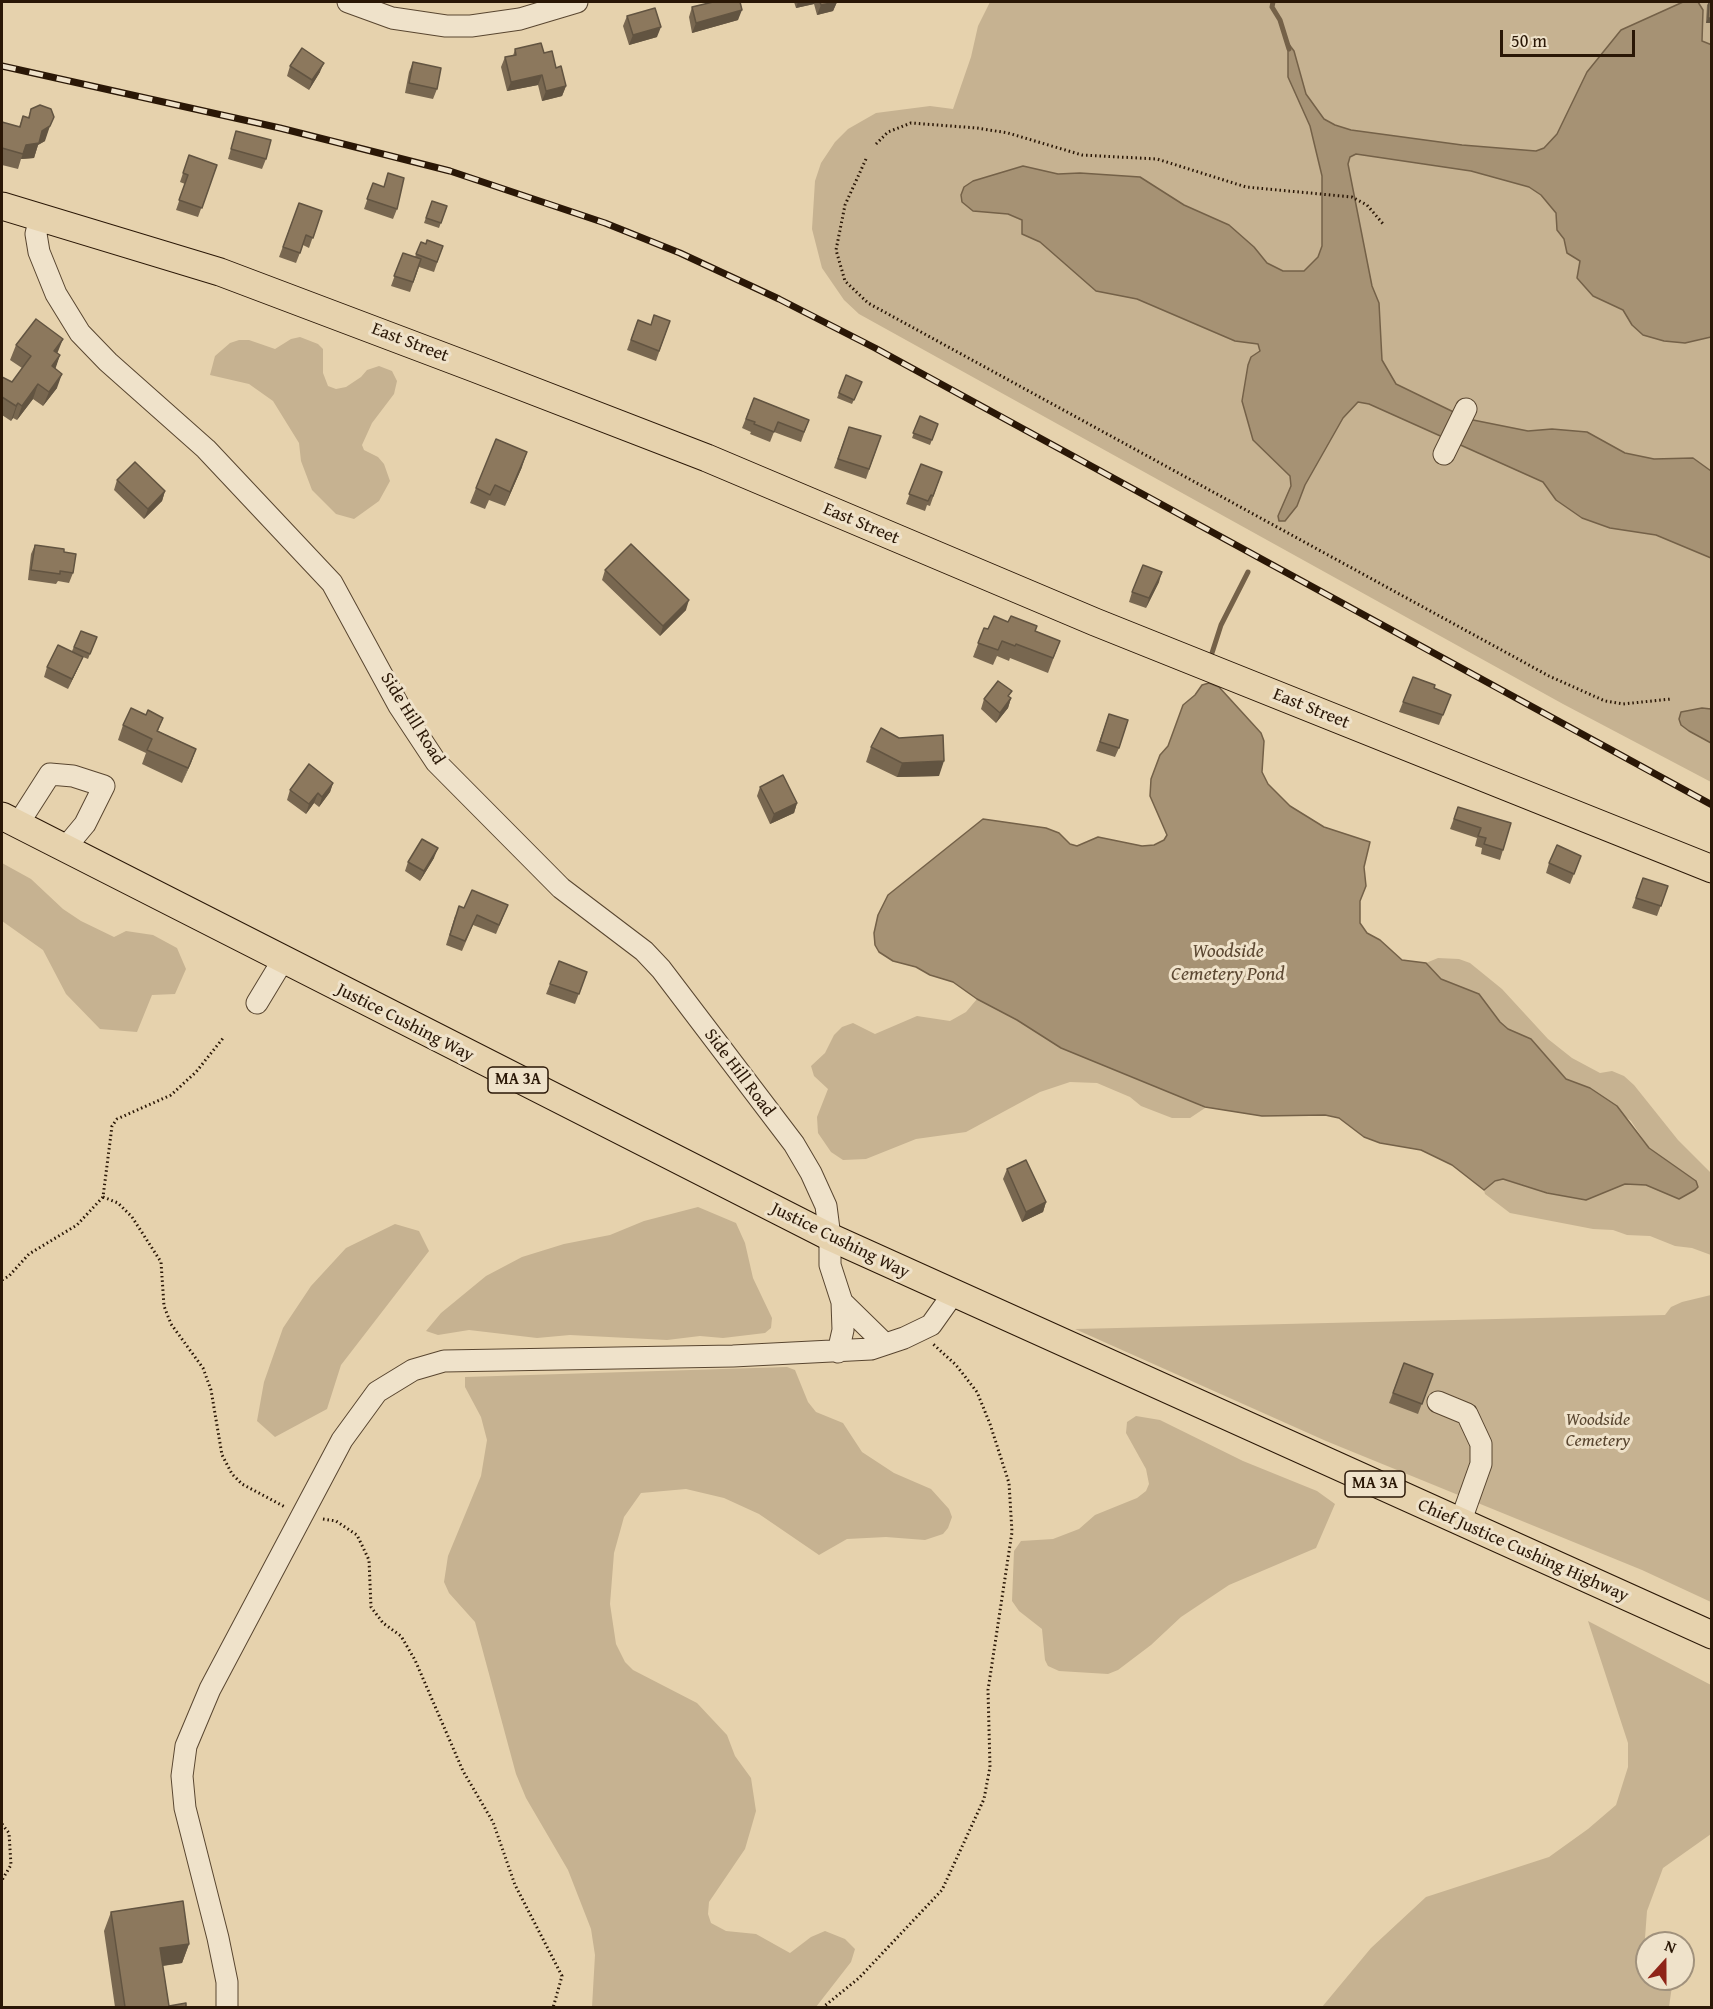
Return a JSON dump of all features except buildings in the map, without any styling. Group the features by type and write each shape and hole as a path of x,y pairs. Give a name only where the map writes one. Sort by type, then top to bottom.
{"main road":[{"name":"East Street","path":"2,207 258,286 707,458 1095,622 1712,869"},
{"name":"Justice Cushing Way","path":"10,820 830,1237 1039,1333"},
{"name":"Chief Justice Cushing Highway","path":"1039,1333 1712,1635"}],"street":[{"path":"348,2 392,18 446,26 471,26 520,20 577,2"},
{"name":"Side Hill Road","path":"40,217 36,234 39,252 56,294 80,333 108,362 206,450 332,583 399,706 444,770 561,888 644,951 661,969 804,1158 826,1206 830,1237 830,1265 842,1302"},
{"path":"1444,454 1466,409"},
{"path":"10,820 50,774 73,777 104,786 86,824 65,848"},
{"path":"257,1003 283,960"},
{"path":"227,2007 227,1982 218,1938 185,1808 183,1761 191,1731 210,1689 342,1440 368,1402 394,1380 428,1364 463,1360 838,1352 885,1344 922,1330 939,1317 953,1294"},
{"path":"838,1352 843,1330 842,1302"},
{"path":"842,1302 885,1344"},
{"path":"1438,1402 1467,1414 1482,1444 1482,1464 1460,1522"}],"path":[{"path":"876,144 888,132 911,123 1008,133 1083,155 1157,159 1246,187 1352,197 1362,201 1384,225"},
{"path":"866,159 845,205 836,250 846,281 868,303 1549,676 1605,701 1623,704 1671,699"},
{"path":"2,1280 9,1276 29,1254 77,1225 103,1197 112,1126 117,1119 171,1095 196,1072 224,1037"},
{"path":"103,1197 118,1203 132,1217 161,1262 164,1306 171,1324 203,1368 211,1390 222,1455 232,1474 242,1484 270,1501 304,1514 336,1521 357,1535 369,1560 371,1607 383,1623 400,1636 416,1660 463,1771 493,1822 514,1885 562,1976 554,2007"},
{"path":"822,2007 859,1978 942,1890 984,1799 990,1767 988,1690 1012,1532 1009,1483 977,1392 956,1365 922,1330"},
{"path":"2,1824 9,1833 11,1844 11,1865 2,1880"}],"green space":[{"path":"990,2 1711,2 1711,782 1563,704 859,314 844,300 822,268 812,229 815,181 821,163 835,142 848,129 876,113 930,106 953,109 971,57 978,26"},
{"path":"300,337 318,344 323,349 323,373 328,386 336,389 346,387 367,370 379,366 392,371 397,381 394,394 372,423 362,445 364,450 378,457 384,464 390,481 379,501 354,519 336,514 312,490 301,461 299,443 273,401 249,384 210,375 215,356 230,343 249,340 275,349 291,339"},
{"path":"2,863 31,879 63,909 81,921 114,937 126,931 153,935 177,948 186,969 175,994 152,995 137,1032 100,1029 66,994 43,950 2,921"},
{"path":"1438,958 1459,959 1470,963 1502,989 1548,1039 1572,1058 1600,1073 1612,1071 1624,1076 1634,1085 1678,1140 1711,1173 1711,1255 1692,1248 1675,1246 1650,1236 1627,1235 1613,1230 1593,1229 1510,1213 1485,1194 1484,1190 1489,1184 1503,1179 1546,1193 1586,1200 1625,1184 1646,1185 1679,1199 1698,1187 1696,1181 1649,1148 1631,1121 1590,1088 1566,1079 1531,1039 1508,1029 1500,1022 1479,994 1441,979 1426,963"},
{"path":"977,999 1017,1020 1061,1048 1139,1078 1205,1108 1190,1118 1172,1118 1141,1106 1130,1097 1097,1083 1070,1082 1040,1092 966,1132 916,1139 866,1159 843,1160 831,1152 818,1133 817,1117 828,1089 814,1076 811,1066 825,1053 834,1035 842,1027 853,1023 875,1034 917,1016 950,1021 966,1012"},
{"path":"698,1207 736,1223 745,1243 753,1278 772,1318 771,1328 765,1333 723,1338 700,1336 667,1340 570,1335 537,1338 469,1330 438,1335 426,1331 441,1313 486,1276 522,1257 564,1244 610,1235 644,1221"},
{"path":"395,1224 419,1231 429,1251 341,1365 327,1409 275,1437 257,1421 264,1382 283,1328 311,1286 346,1248"},
{"name":"Woodside Cemetery","path":"1711,1295 1711,1602 1642,1570 1326,1441 1075,1329 1665,1315 1671,1307 1682,1302"},
{"path":"787,1367 795,1370 808,1402 816,1412 843,1423 862,1452 894,1473 931,1489 949,1509 952,1517 948,1528 943,1534 925,1540 886,1537 847,1539 819,1555 759,1514 724,1498 686,1489 641,1493 624,1517 614,1553 610,1604 616,1644 625,1662 633,1670 697,1703 727,1735 735,1756 751,1778 756,1811 745,1849 709,1902 708,1914 711,1923 726,1931 756,1934 790,1953 811,1937 825,1931 845,1939 855,1949 851,1962 816,2007 592,2007 595,1955 591,1929 568,1870 526,1798 516,1774 475,1622 449,1593 444,1582 448,1556 481,1476 487,1440 481,1417 465,1387 465,1377"},
{"path":"1136,1416 1160,1420 1243,1461 1317,1491 1335,1504 1316,1548 1229,1585 1181,1617 1151,1645 1118,1670 1108,1674 1059,1671 1048,1666 1045,1660 1042,1629 1019,1611 1012,1601 1014,1551 1021,1541 1053,1539 1079,1529 1095,1515 1137,1498 1146,1491 1149,1484 1146,1469 1126,1433 1127,1422"},
{"path":"1588,1621 1711,1685 1711,1834 1663,1868 1647,1911 1646,1931 1635,1931 1635,1991 1671,1991 1669,2007 1322,2007 1371,1948 1426,1897 1549,1857 1616,1805 1628,1767 1628,1743"}],"water":[{"path":"1683,2 1698,2 1703,10 1702,41 1712,45 1711,337 1685,343 1664,341 1643,335 1632,325 1623,310 1593,296 1577,278 1580,261 1567,253 1564,239 1557,230 1556,213 1541,195 1529,187 1471,171 1356,154 1350,157 1348,164 1372,286 1379,303 1382,360 1396,384 1468,419 1528,431 1552,429 1587,432 1625,453 1654,459 1693,458 1711,471 1711,558 1656,535 1610,528 1582,518 1556,500 1543,482 1369,404 1358,402 1343,418 1305,485 1297,506 1285,521 1279,521 1278,516 1291,486 1290,476 1253,440 1242,401 1248,365 1251,357 1260,351 1258,344 1235,341 1137,299 1096,291 1040,242 1022,234 1022,220 1008,214 973,211 962,202 961,195 964,187 973,181 1023,166 1058,174 1080,173 1140,177 1184,205 1229,225 1254,247 1267,263 1283,271 1304,271 1318,257 1322,246 1322,176 1310,126 1288,77 1288,43 1294,51 1306,94 1324,119 1335,125 1351,130 1462,145 1536,151 1544,148 1557,134 1587,72 1621,30"},
{"name":"Woodside Cemetery Pond","path":"1209,683 1219,687 1261,733 1264,741 1262,772 1268,784 1290,806 1324,827 1370,842 1364,867 1366,886 1360,901 1360,923 1367,933 1380,940 1402,960 1426,963 1441,979 1479,994 1500,1022 1508,1029 1531,1039 1566,1079 1590,1088 1617,1106 1649,1148 1696,1181 1698,1187 1695,1190 1679,1199 1646,1185 1625,1184 1586,1200 1547,1193 1503,1179 1495,1181 1484,1190 1452,1165 1421,1150 1380,1143 1364,1137 1339,1118 1325,1115 1262,1116 1205,1107 1061,1048 1017,1020 977,999 953,982 930,975 916,967 893,961 879,952 875,945 874,933 878,915 888,895 983,819 1046,828 1059,833 1070,844 1077,846 1098,837 1142,846 1154,845 1164,840 1167,835 1150,796 1151,779 1160,755 1168,746 1183,705 1195,695 1202,685"},
{"path":"1702,708 1711,709 1711,743 1681,725 1679,719 1681,712"}],"waterway":[{"path":"1273,2 1272,7 1280,20 1289,49"},
{"path":"1212,653 1221,625 1248,572"}],"railway":[{"path":"2,66 280,128 450,171 605,223 680,253 779,299 875,348 1712,805"}]}
